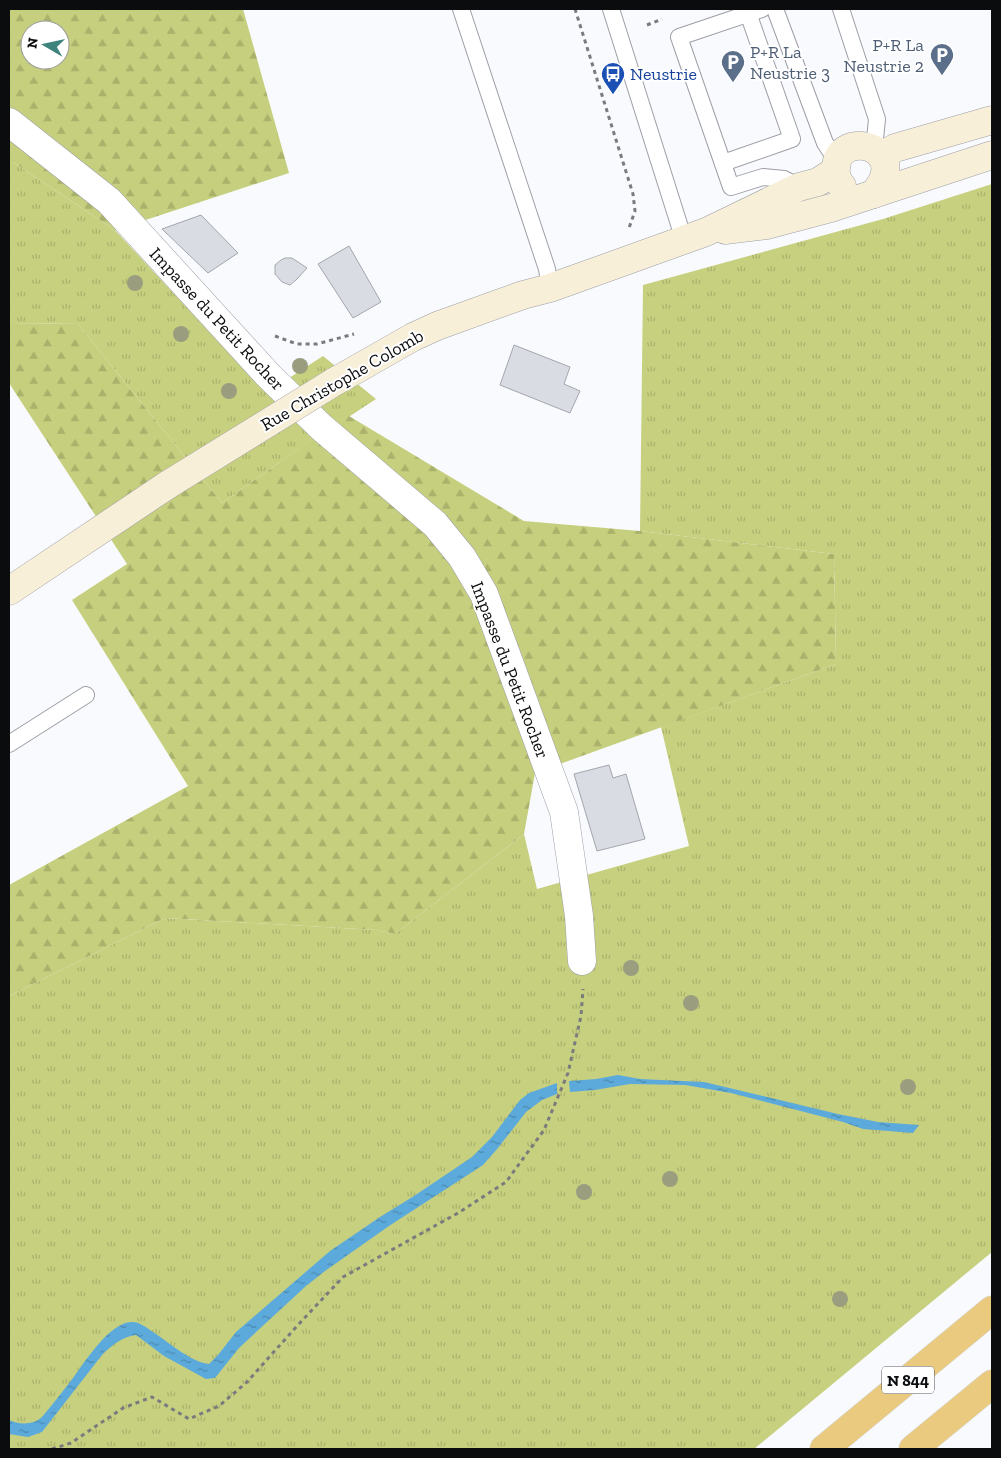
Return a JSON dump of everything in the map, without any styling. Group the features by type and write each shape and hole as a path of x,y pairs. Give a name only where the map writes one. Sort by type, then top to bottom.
{"highway":[{"name":"N 844","path":"824,1449 992,1310"},
{"path":"914,1449 992,1384"}],"street":[{"path":"878,152 992,120"},
{"name":"Impasse du Petit Rocher","path":"9,122 109,201 267,374 321,427 435,524 462,557 484,594 564,812 579,916 582,961"},
{"path":"864,145 878,152 884,165 885,174 881,183 869,195 850,192 839,183 836,166 843,152 853,146 864,145"},
{"name":"Rue Christophe Colomb","path":"695,236 767,226 831,208 992,155"},
{"name":"Rue Christophe Colomb","path":"10,587 169,484 334,382 412,337 523,295 550,288 695,236 799,187 818,182 836,166"}],"lane":[{"path":"461,9 547,269 550,288"},
{"path":"611,9 695,236"},
{"path":"775,9 825,143 836,166"},
{"path":"841,9 877,118 878,152"},
{"path":"723,164 792,139 755,11 679,37 723,164 731,187 763,177 784,179 799,187"},
{"path":"9,744 86,695"}],"path":[{"path":"575,9 633,194 635,211 628,229"},
{"path":"275,336 298,344 317,344 354,334"},
{"path":"52,1449 72,1443 124,1408 152,1397 189,1419 219,1406 247,1382 343,1277 458,1213 506,1182 544,1130 568,1073 580,1016 583,989 582,961"}],"green space":[{"path":"9,9 243,9 289,173 115,230 13,162 9,162"},
{"path":"9,162 13,162 115,230 266,393 323,356 376,399 280,462 222,503 78,324 9,323"},
{"path":"992,184 992,1252 754,1449 9,1449 9,996 165,918 377,930 395,934 524,834 537,889 689,846 661,727 836,664 834,554 640,531 643,285 883,219"},
{"path":"9,323 78,324 222,503 349,416 524,521 640,531 834,554 836,664 535,773 524,834 395,934 377,930 165,918 9,996 9,885 188,786 72,600 127,564 9,383"}],"water":[{"path":"618,1075 640,1079 704,1082 878,1122 919,1125 913,1133 863,1129 731,1093 685,1085 630,1084 570,1092 569,1081"},
{"path":"557,1083 557,1094 542,1100 526,1112 483,1165 389,1226 306,1286 239,1348 215,1378 206,1379 164,1356 136,1335 131,1336 117,1342 102,1355 42,1432 28,1437 9,1434 9,1420 26,1423 35,1422 42,1417 91,1353 107,1335 125,1323 133,1322 140,1324 186,1355 209,1364 236,1332 330,1251 472,1157 492,1137 520,1100 529,1093"}],"building":[{"path":"201,215 238,253 208,273 162,229"},
{"path":"349,246 381,302 353,318 318,264"},
{"path":"285,258 292,258 307,268 290,285 282,282 275,274 275,265"},
{"path":"514,345 570,367 564,384 580,391 570,413 500,385"},
{"path":"609,765 613,778 626,774 645,839 597,851 574,774"}],"place":[{"name":"P+R La Neustrie 2","path":"942,76"},
{"name":"P+R La Neustrie 3","path":"733,83"},
{"name":"Neustrie","path":"613,95"}]}
